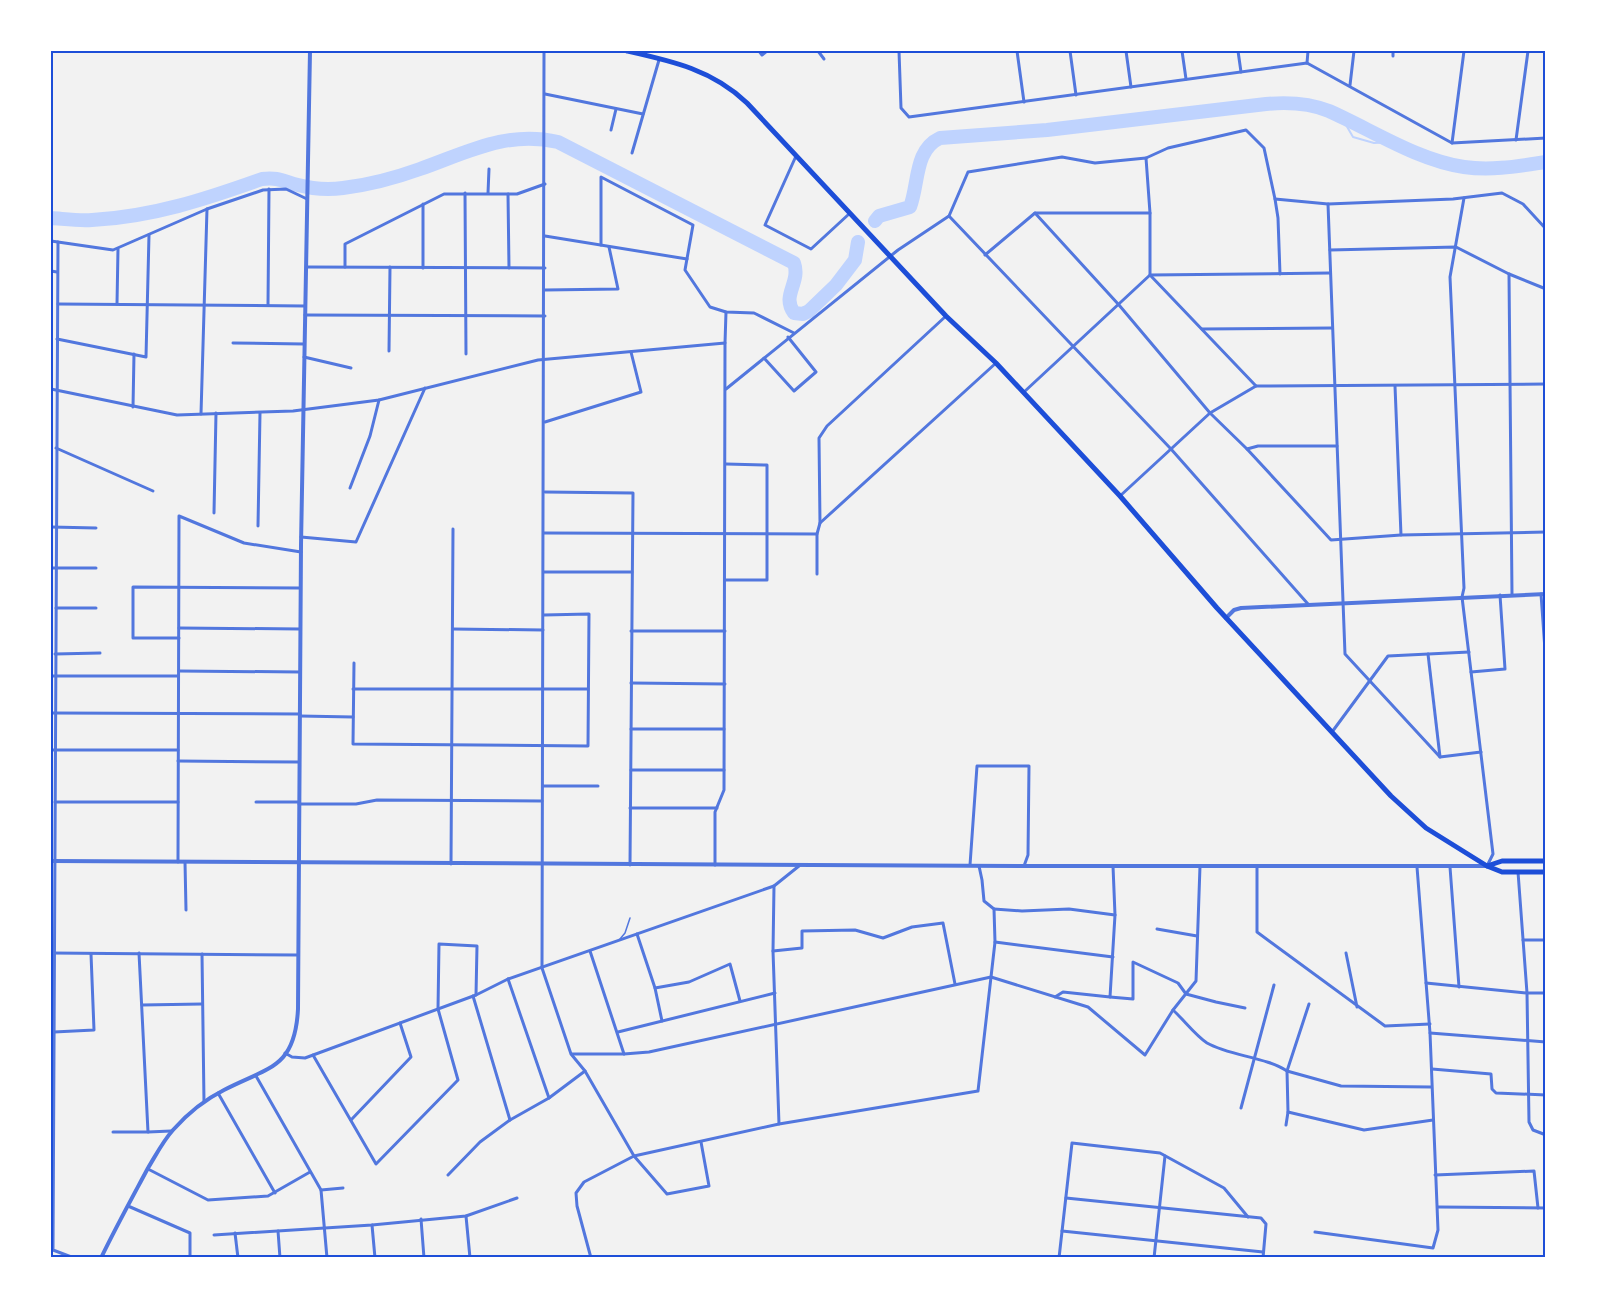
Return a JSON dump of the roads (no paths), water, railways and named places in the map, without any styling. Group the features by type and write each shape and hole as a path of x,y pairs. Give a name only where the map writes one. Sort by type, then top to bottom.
{"highway":[{"path":"627,51 689,66 726,85 747,103 946,316 996,363 1120,496 1226,618 1415,820 1487,866 1502,872 1546,872"},
{"path":"1487,866 1502,861 1546,861"}],"street":[{"path":"101,1258 160,1146 172,1131 204,1102 274,1065 293,1040 298,1019 300,588 310,51"},
{"path":"544,51 546,136 542,968 571,1054 585,1071 634,1156 667,1194 709,1186 701,1142"},
{"path":"759,51 762,55 767,51"},
{"path":"818,51 824,59"},
{"path":"899,51 901,108 909,117 1306,63 1452,143 1546,138"},
{"path":"1017,51 1024,102"},
{"path":"1070,51 1076,95"},
{"path":"1126,51 1131,87"},
{"path":"1182,51 1186,80"},
{"path":"1238,51 1241,72"},
{"path":"1306,63 1308,51"},
{"path":"1350,86 1354,51"},
{"path":"1393,51 1393,56"},
{"path":"1452,143 1464,51"},
{"path":"1516,140 1528,51"},
{"path":"632,153 660,58"},
{"path":"545,94 643,114"},
{"path":"611,130 616,109"},
{"path":"726,389 891,256 948,216 968,172 1062,157 1095,163 1146,158 1168,148 1246,130 1264,148 1278,218 1280,274"},
{"path":"796,155 765,225 812,249 851,213"},
{"path":"1146,158 1150,213 1150,275 1256,386"},
{"path":"488,193 489,169"},
{"path":"602,245 601,177 693,225 685,270 710,307 726,312 754,313 794,333"},
{"path":"345,267 345,244 444,194 508,194 524,192 545,184"},
{"path":"51,241 101,250 118,249 207,209 269,189 286,189 307,199"},
{"path":"268,305 269,189"},
{"path":"465,193 466,354"},
{"path":"1275,199 1328,204 1464,198 1502,193 1523,204 1546,229"},
{"path":"508,194 509,268"},
{"path":"53,861 800,866 1487,866 1493,854 1462,597 1464,588 1450,277 1464,198"},
{"path":"423,204 423,268"},
{"path":"1328,204 1345,654 1440,757"},
{"path":"201,414 207,209"},
{"path":"985,255 1035,213 1150,213"},
{"path":"1035,213 1119,305 1210,413 1247,449 1331,540 1401,535 1546,532"},
{"path":"948,216 1171,448 1308,604"},
{"path":"57,339 146,357 148,235"},
{"path":"545,236 687,259"},
{"path":"58,242 56,448 53,466 53,568 56,608 53,676 55,802 52,1249 74,1258"},
{"path":"1330,250 1456,246 1509,274 1546,290"},
{"path":"545,290 618,289 609,247"},
{"path":"117,304 118,249"},
{"path":"306,267 545,268"},
{"path":"389,351 390,267"},
{"path":"51,271 57,272"},
{"path":"1024,393 1150,275 1330,273"},
{"path":"1509,274 1512,595"},
{"path":"57,304 305,306"},
{"path":"715,865 717,808 724,790 726,312"},
{"path":"305,315 545,316"},
{"path":"817,574 817,534 820,523 819,438 827,426 946,316"},
{"path":"1202,329 1332,328"},
{"path":"764,358 794,391 816,372 788,337"},
{"path":"232,343 304,344"},
{"path":"51,389 177,415 260,413 379,400 545,359 725,343"},
{"path":"544,422 641,392 631,352"},
{"path":"133,407 134,354"},
{"path":"304,357 351,368"},
{"path":"820,523 996,363"},
{"path":"1120,496 1210,413 1256,386 1546,384"},
{"path":"1395,386 1401,535"},
{"path":"301,537 356,542 425,388"},
{"path":"350,488 370,436 379,400"},
{"path":"213,513 216,413"},
{"path":"258,526 260,413"},
{"path":"1247,449 1258,446 1337,446"},
{"path":"56,448 153,491"},
{"path":"725,580 767,580 767,465 726,464"},
{"path":"544,492 633,493 630,865"},
{"path":"178,862 179,516 244,543 301,552"},
{"path":"53,527 96,528"},
{"path":"451,864 453,529"},
{"path":"544,533 817,534"},
{"path":"53,568 96,568"},
{"path":"544,572 632,572"},
{"path":"179,638 134,638 133,587 300,588"},
{"path":"1226,618 1234,610 1241,608 1544,594 1546,664"},
{"path":"1471,672 1505,669 1500,596"},
{"path":"56,608 96,608"},
{"path":"354,663 353,744 588,746 589,614 544,615"},
{"path":"179,628 300,629"},
{"path":"453,629 543,630"},
{"path":"632,631 725,631"},
{"path":"1332,732 1388,656 1469,652"},
{"path":"55,654 100,653"},
{"path":"1428,654 1440,757"},
{"path":"179,671 300,672"},
{"path":"53,676 178,676"},
{"path":"631,683 724,684"},
{"path":"353,689 588,688"},
{"path":"53,712 353,717"},
{"path":"631,729 724,729"},
{"path":"53,750 178,750"},
{"path":"1440,757 1481,752"},
{"path":"178,761 299,762"},
{"path":"970,866 977,766 1029,766 1028,855 1024,866"},
{"path":"631,770 724,770"},
{"path":"543,786 598,786"},
{"path":"256,802 356,804 377,800 542,801"},
{"path":"55,802 178,802"},
{"path":"630,808 717,808"},
{"path":"185,862 186,910"},
{"path":"285,1053 299,1059 313,1055 474,996 508,979 774,886 800,866"},
{"path":"979,866 984,901 994,909 1022,911 1069,909 1115,915"},
{"path":"1110,996 1115,915 1113,866"},
{"path":"571,1054 649,1052 991,977 1088,1007 1145,1055 1173,1010 1196,981 1200,866"},
{"path":"1257,866 1257,933 1385,1026 1430,1024"},
{"path":"1315,1232 1433,1248 1438,1230 1438,1207 1432,1120 1430,1024 1418,867"},
{"path":"1450,867 1459,987"},
{"path":"1518,872 1527,993 1530,1126 1533,1130 1546,1135"},
{"path":"774,886 773,951 779,1124"},
{"path":"591,1258 577,1206 576,1193 584,1182 634,1156 779,1124 978,1091 995,942 994,909"},
{"path":"773,951 802,948 802,931 855,930 883,938 912,927 943,923 955,984"},
{"path":"1157,929 1198,936"},
{"path":"637,934 655,988 662,1021"},
{"path":"1523,940 1546,940"},
{"path":"995,942 1113,957"},
{"path":"313,1055 376,1164 458,1080 438,1009 439,944 477,946 474,996 510,1120"},
{"path":"590,951 624,1054"},
{"path":"53,953 298,955"},
{"path":"139,953 148,1132"},
{"path":"1346,953 1357,1007"},
{"path":"54,1032 94,1030 91,954"},
{"path":"202,954 204,1102"},
{"path":"1055,997 1063,992 1133,999 1133,962 1178,983 1186,994 1245,1008"},
{"path":"655,988 689,982 730,964 740,1002"},
{"path":"508,979 549,1098"},
{"path":"1426,983 1546,993"},
{"path":"1241,1108 1274,985"},
{"path":"618,1032 775,993"},
{"path":"1286,1125 1287,1071 1309,1004"},
{"path":"142,1005 202,1005"},
{"path":"1173,1010 1207,1042 1255,1060 1280,1066 1287,1071 1341,1086 1431,1087"},
{"path":"351,1120 411,1057 400,1023"},
{"path":"1430,1033 1546,1042"},
{"path":"1432,1068 1491,1074 1494,1092 1529,1096 1546,1095"},
{"path":"448,1175 480,1142 510,1120 549,1098 585,1071"},
{"path":"256,1076 321,1190 327,1258"},
{"path":"218,1093 275,1193"},
{"path":"1288,1112 1364,1130 1432,1120"},
{"path":"113,1132 172,1131"},
{"path":"1059,1258 1072,1143 1160,1153 1224,1188 1248,1217"},
{"path":"1154,1258 1166,1156"},
{"path":"148,1169 208,1200 268,1196 310,1172"},
{"path":"1435,1175 1534,1171 1538,1208"},
{"path":"321,1190 343,1188"},
{"path":"214,1234 372,1225 466,1216 517,1198"},
{"path":"1066,1198 1261,1218 1266,1224 1263,1258"},
{"path":"127,1206 190,1233 190,1258"},
{"path":"1438,1207 1546,1208"},
{"path":"466,1216 470,1258"},
{"path":"421,1219 424,1258"},
{"path":"372,1225 375,1258"},
{"path":"278,1231 280,1258"},
{"path":"1062,1231 1263,1252"},
{"path":"235,1233 238,1258"}],"lane":[{"path":"619,939 625,933 630,918"}],"waterway":[{"path":"875,221 879,216 910,207 921,159 932,143 940,138 1047,130 1266,104 1298,104 1321,108 1395,144 1429,158 1464,167 1495,168 1546,162"},
{"path":"1342,118 1353,137 1374,143 1394,142"},
{"path":"51,218 87,220 136,215 199,200 262,179 276,179 320,189 353,187 401,175 487,145 521,139 539,139 558,142 794,263 795,277 790,295 794,313 803,314 809,311 836,285 855,260 858,242"}]}
